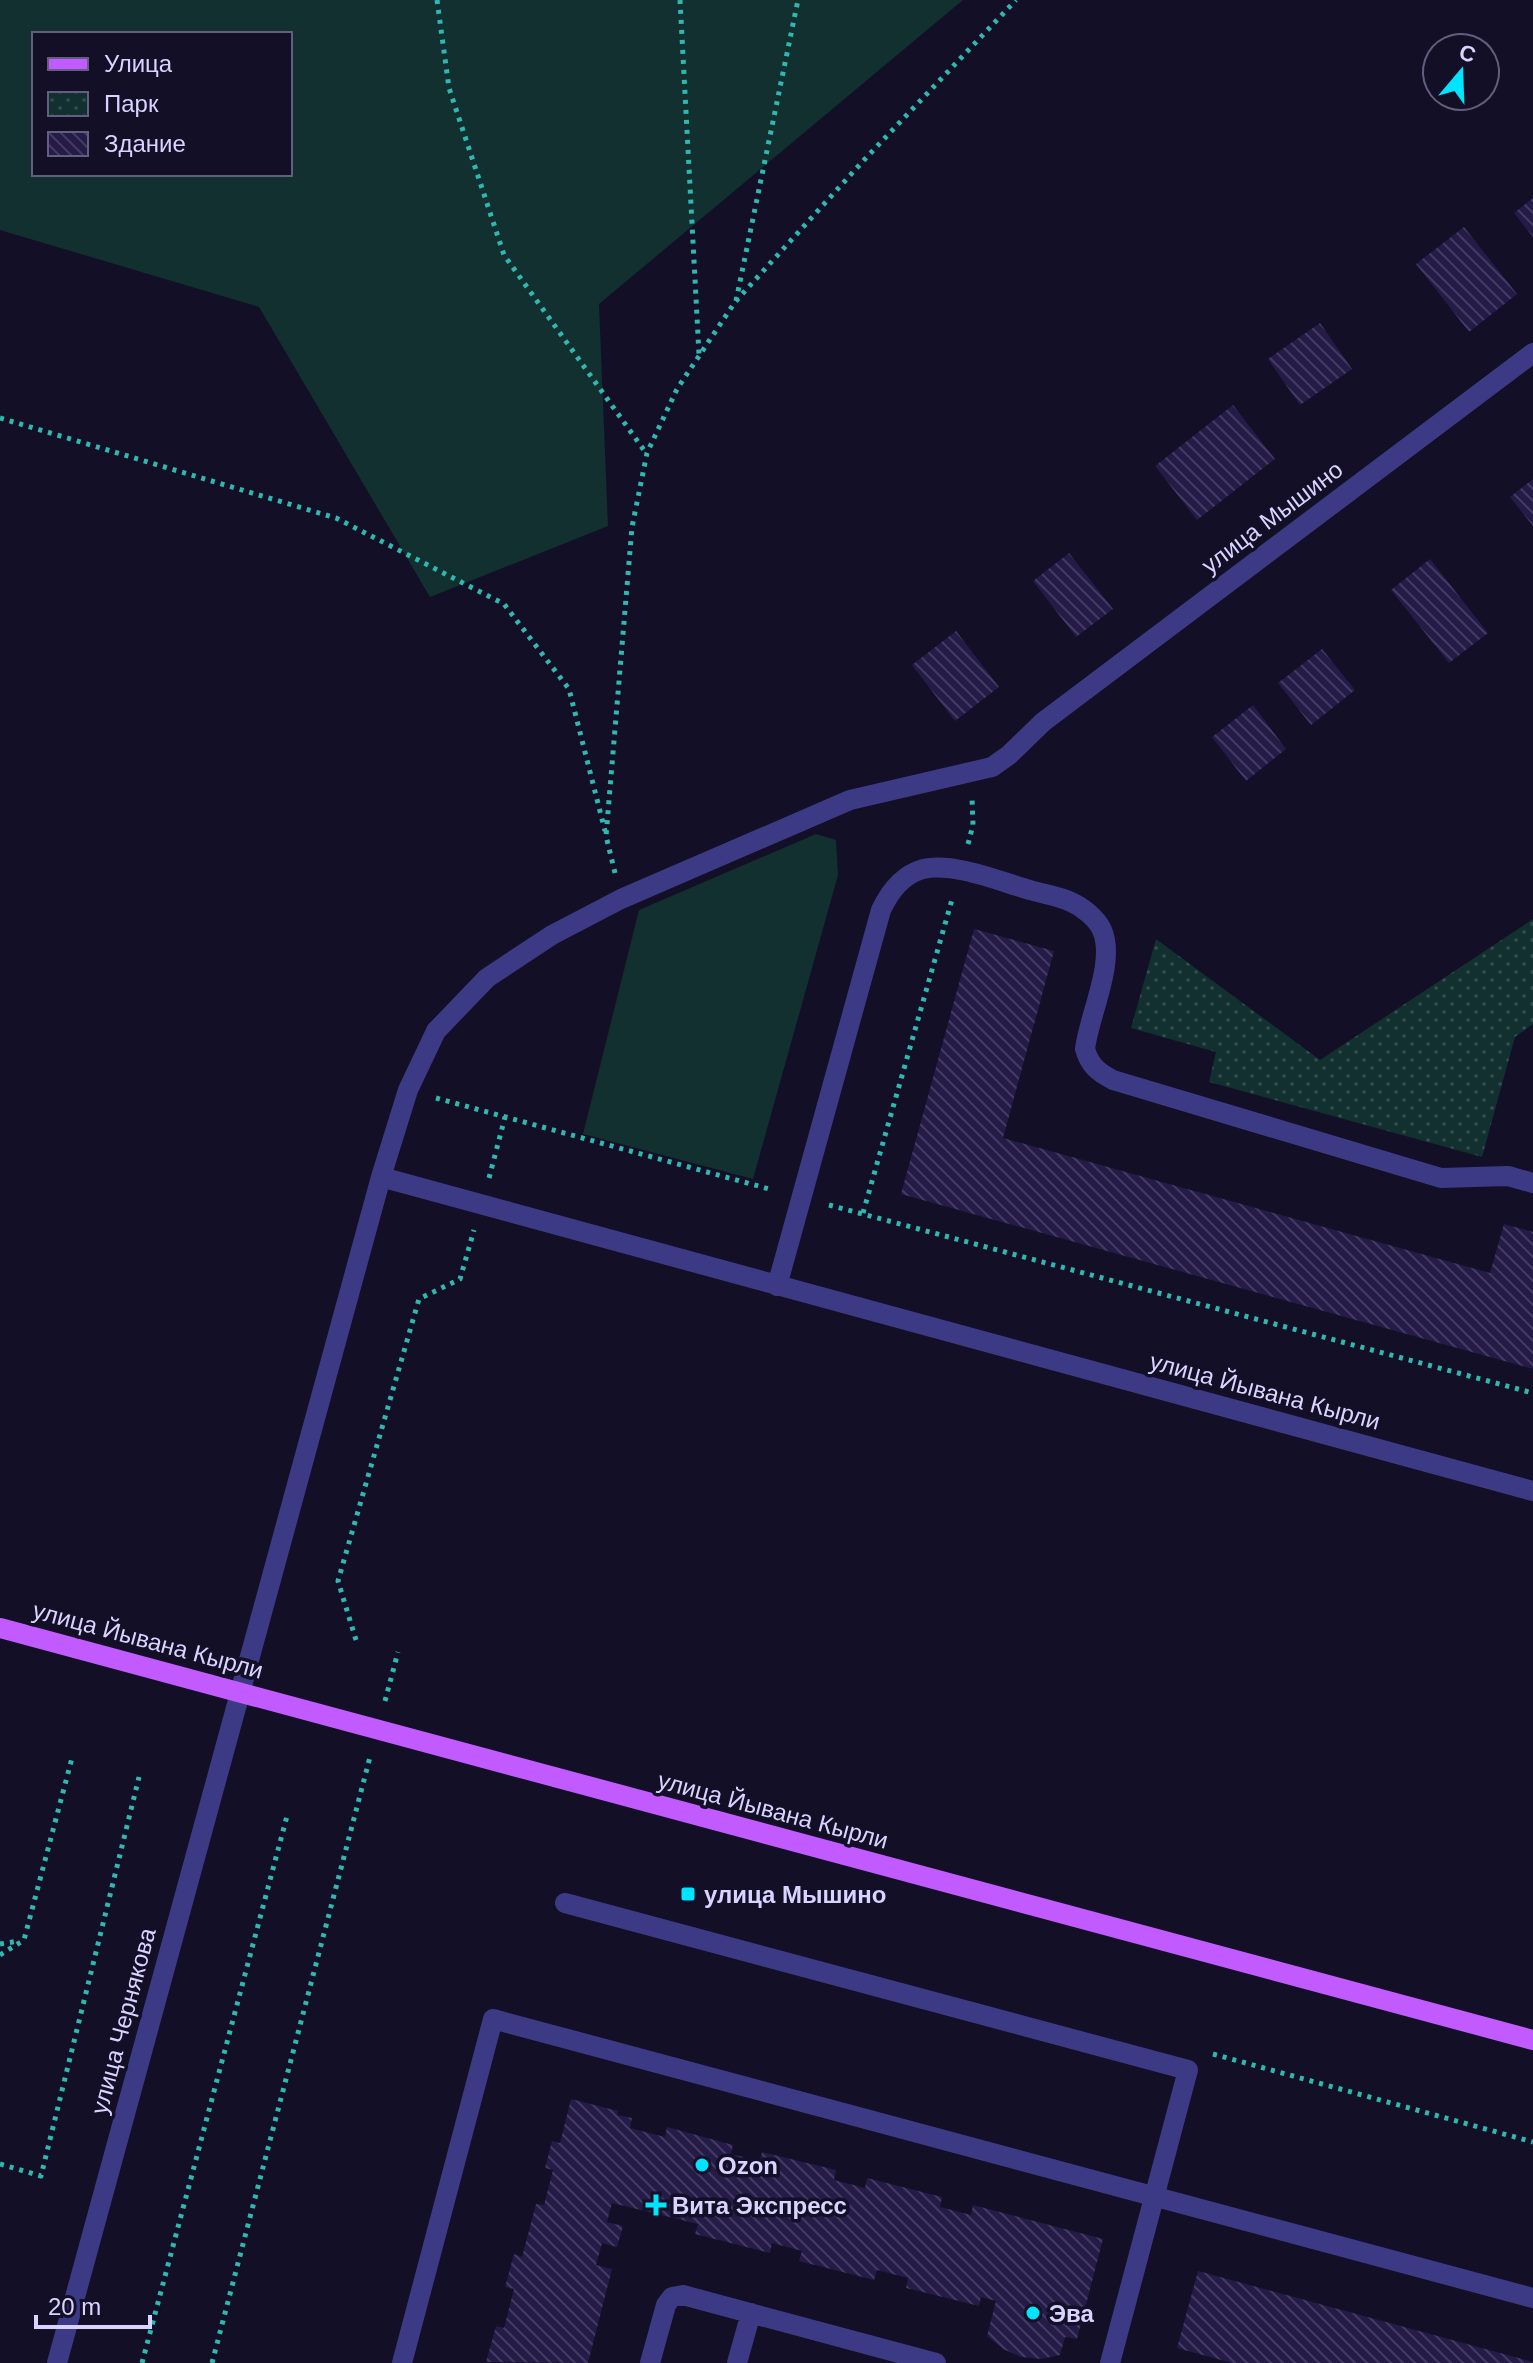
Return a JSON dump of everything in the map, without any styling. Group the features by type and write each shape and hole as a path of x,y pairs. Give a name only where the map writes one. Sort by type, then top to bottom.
{"main road":[{"name":"улица Йывана Кырли","path":"0,1628 1533,2040"}],"street":[{"name":"улица Мышино","path":"408,1090 436,1031 487,978 552,935 621,899 850,800 992,767 1043,722 1533,353"},
{"path":"777,1286 881,910 897,884 925,869 960,871 1071,901 1102,928 1106,961 1085,1049 1089,1062 1099,1073 1113,1080 1441,1178 1508,1176 1533,1183"},
{"name":"улица Чернякова","path":"57,2363 239,1692 381,1177 408,1090"},
{"name":"улица Йывана Кырли","path":"381,1177 1533,1491"},
{"path":"565,1903 1188,2070 1110,2363"},
{"path":"402,2363 493,2019 1533,2298"},
{"path":"650,2363 666,2305 672,2297 683,2295 936,2363"},
{"path":"737,2363 751,2313"}],"path":[{"path":"437,0 449,88 504,255 647,453"},
{"path":"680,0 699,355"},
{"path":"735,302 798,0"},
{"path":"606,836 632,527 647,453 677,389 735,302 1016,0"},
{"path":"0,418 336,518 504,604 569,689 621,899"},
{"path":"863,1214 973,825"},
{"path":"408,1090 1533,1393"},
{"path":"356,1640 338,1581 419,1299 460,1279 505,1117"},
{"path":"212,2363 398,1652"},
{"path":"0,1955 24,1940 72,1758"},
{"path":"0,2164 41,2176 139,1777"},
{"path":"142,2363 287,1816"},
{"path":"0,1944 24,1940"}],"green space":[{"path":"0,0 963,0 599,304 608,526 430,597 259,307 0,230"},
{"path":"816,834 836,840 838,875 753,1179 583,1134 639,910"},
{"path":"1533,919 1533,1024 1515,1037 1482,1157 1209,1082 1216,1052 1131,1028 1156,939 1320,1060"}],"building":[{"path":"1533,198 1533,237 1514,213"},
{"path":"1464,227 1517,294 1469,332 1416,264"},
{"path":"1320,323 1352,369 1300,405 1268,359"},
{"path":"1233,405 1275,459 1197,520 1155,466"},
{"path":"1533,479 1533,526 1510,497"},
{"path":"1069,553 1113,609 1076,637 1033,581"},
{"path":"1430,559 1488,633 1449,663 1391,590"},
{"path":"956,631 999,687 955,721 912,665"},
{"path":"1322,649 1355,690 1311,725 1278,683"},
{"path":"1253,705 1286,749 1246,781 1212,737"},
{"path":"974,929 1054,951 1003,1138 1490,1273 1504,1224 1533,1232 1533,1369 901,1194"},
{"path":"571,2099 618,2111 617,2115 632,2118 630,2128 665,2137 667,2127 733,2145 731,2154 760,2161 762,2152 836,2170 834,2180 865,2188 867,2178 942,2197 940,2207 971,2215 973,2205 1103,2239 1077,2339 1065,2337 1060,2355 1041,2359 1021,2357 1003,2349 987,2336 996,2301 981,2297 979,2306 906,2288 908,2278 877,2270 874,2280 799,2261 802,2251 772,2243 770,2253 695,2234 698,2224 612,2203 607,2222 623,2226 617,2247 602,2243 596,2265 612,2269 588,2363 486,2362 496,2326 504,2328 514,2289 505,2287 514,2254 522,2257 536,2204 544,2205 553,2170 545,2168 552,2141 560,2143"},
{"path":"1198,2271 1533,2363 1232,2363 1177,2348"}],"place":[{"name":"улица Мышино","path":"688,1894"},
{"name":"Ozon","path":"702,2165"},
{"name":"Вита Экспресс","path":"656,2205"},
{"name":"Эва","path":"1033,2313"}]}
